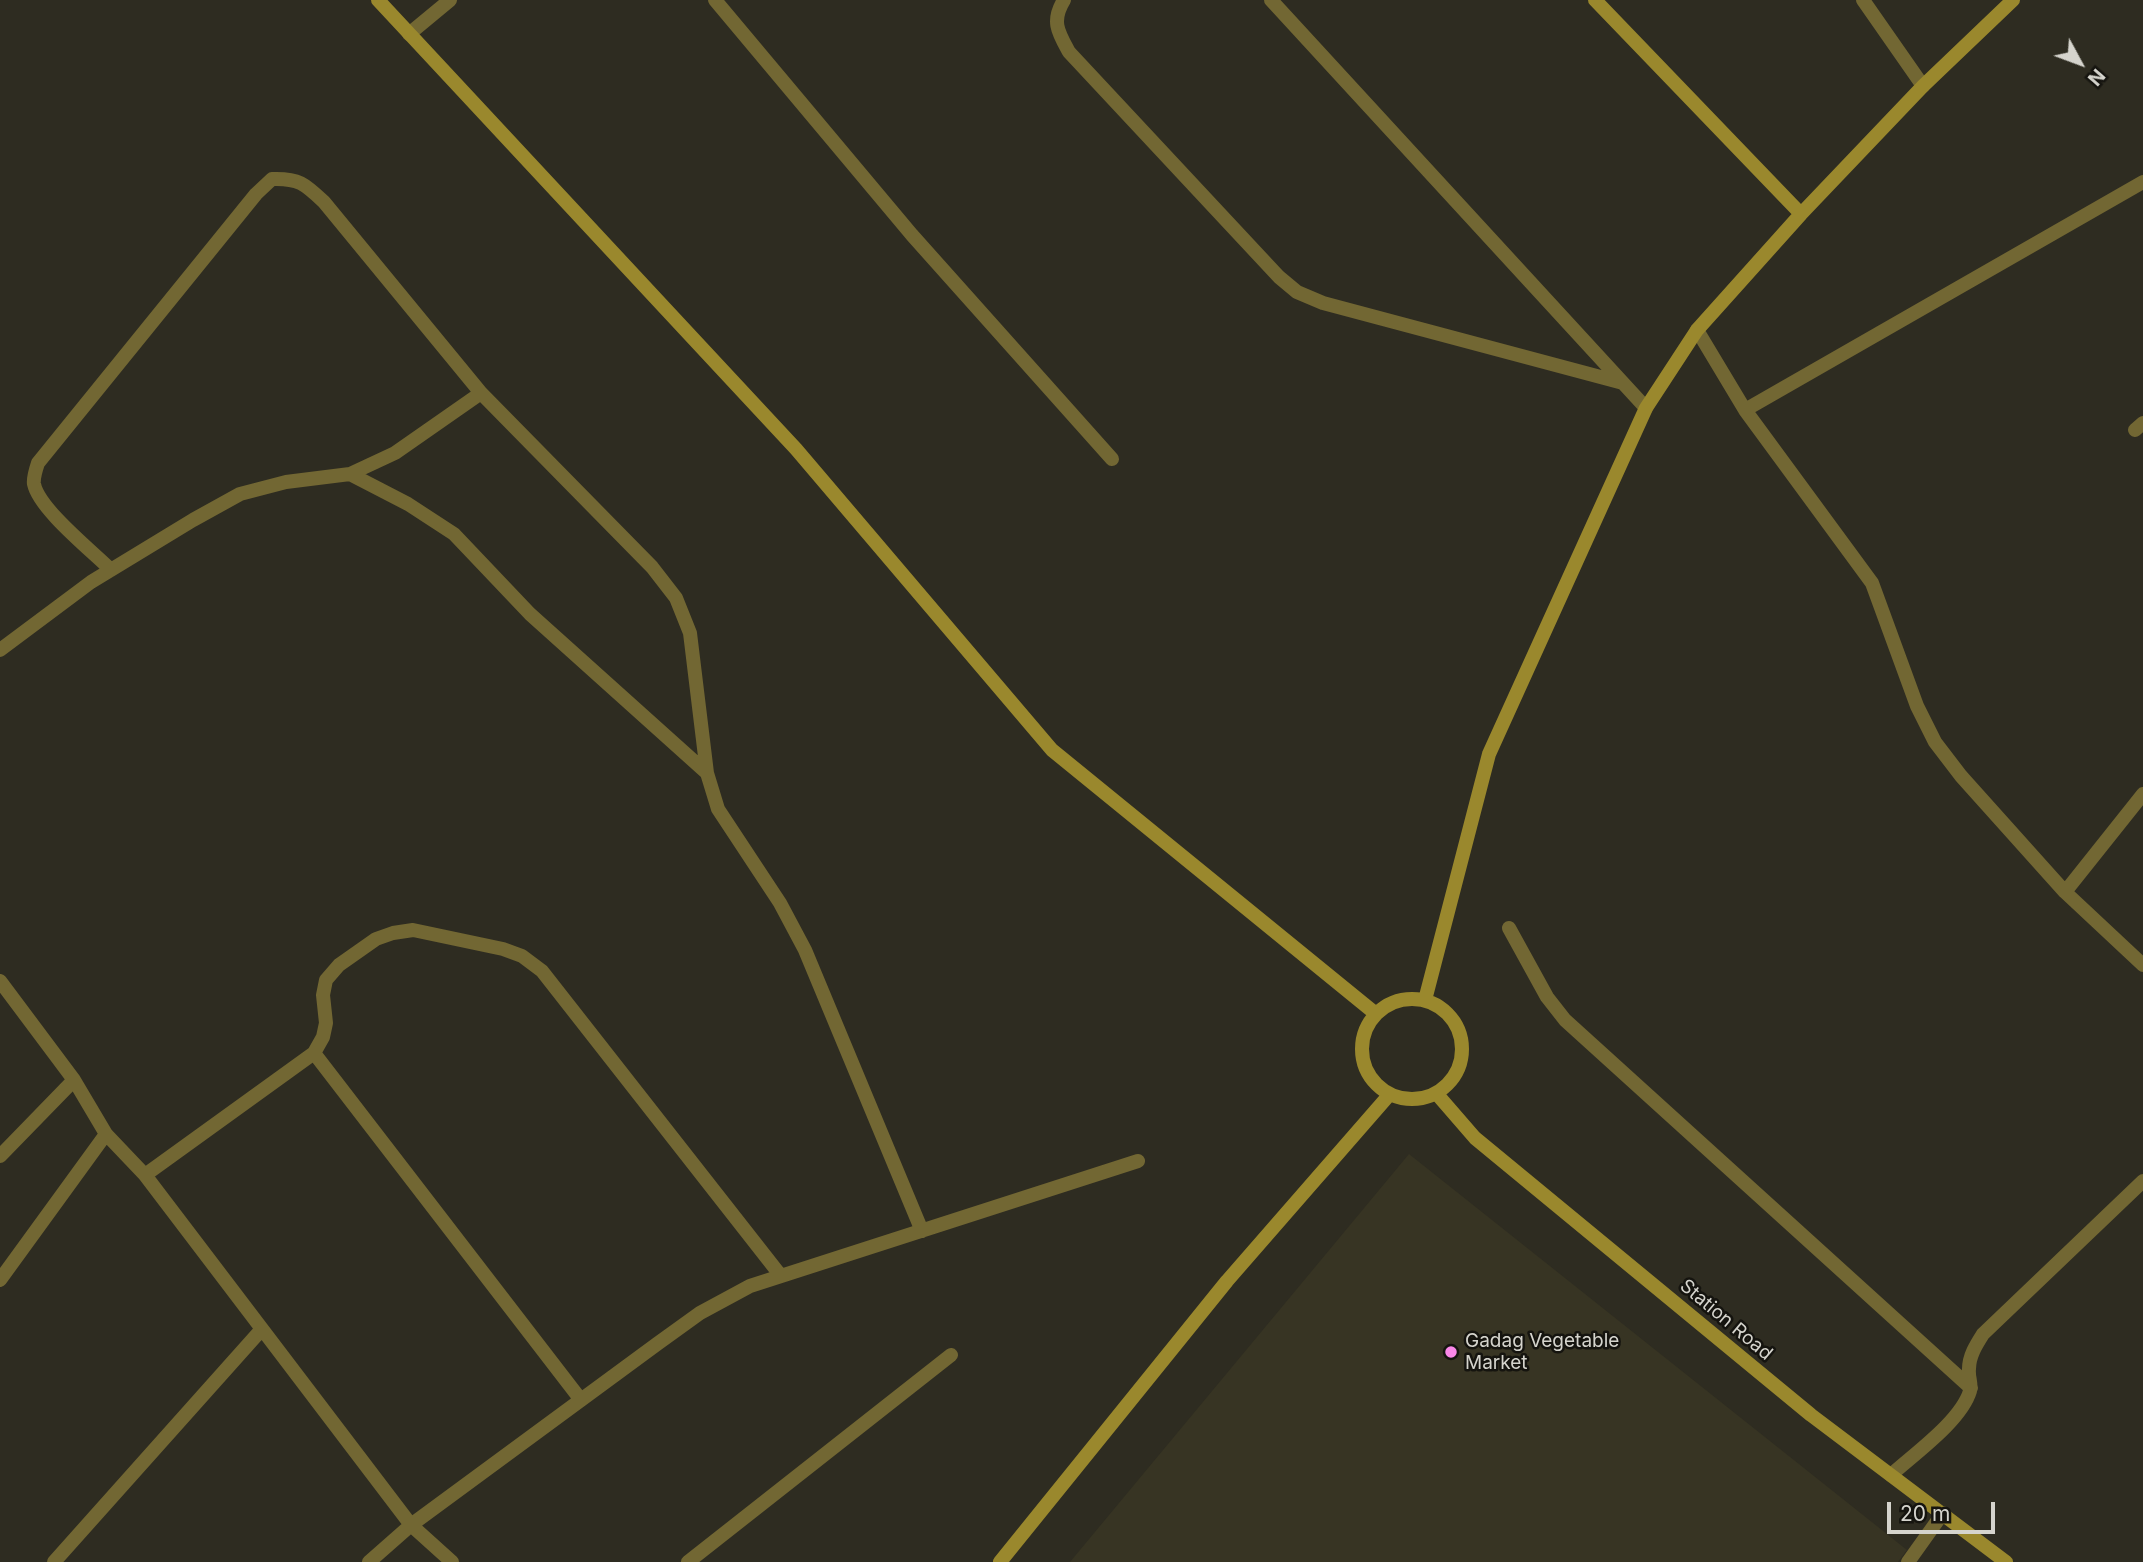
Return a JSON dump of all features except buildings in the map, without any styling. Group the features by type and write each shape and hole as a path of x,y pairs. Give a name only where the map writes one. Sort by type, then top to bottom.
{"main road":[{"path":"377,0 796,449 1052,750 1376,1014"},
{"path":"1595,0 1801,214"},
{"path":"1425,1000 1489,754 1646,408 1697,330 1801,214 1923,86 2013,0"},
{"path":"1407,999 1425,1000 1440,1007 1453,1019 1460,1035 1462,1051 1458,1068 1449,1083 1436,1093 1413,1099 1390,1094 1376,1083 1367,1068 1362,1048 1366,1029 1376,1014 1391,1004 1407,999"},
{"name":"Station Road","path":"1436,1093 1486,1146 1811,1415 2006,1562"},
{"path":"1000,1562 1227,1281 1390,1094"}],"street":[{"path":"409,34 450,0"},
{"path":"716,0 912,235 1112,459"},
{"path":"1064,0 1059,9 1056,29 1069,52 1279,277 1297,292 1323,303 1623,383"},
{"path":"1271,0 1646,408"},
{"path":"1863,0 1923,86"},
{"path":"111,570 53,515 41,499 33,483 38,463 256,194 272,179 290,178 308,187 324,202 481,393 652,566 676,598 690,633 707,773 718,809 780,903 805,950 922,1231"},
{"path":"1745,411 2143,181"},
{"path":"1697,330 1745,411 1872,583 1917,706 1935,742 1961,776 2065,892 2143,965"},
{"path":"0,650 91,582 240,494 286,482 350,474 395,453 481,393"},
{"path":"350,474 408,504 454,534 530,614 707,773"},
{"path":"2065,892 2143,794"},
{"path":"1509,928 1547,997 1565,1020 1971,1388"},
{"path":"145,1175 314,1054 323,1037 326,1023 323,995 326,980 339,965 376,939 413,930 522,956 542,971 781,1276"},
{"path":"0,981 74,1080 106,1134 145,1175 436,1557 452,1562"},
{"path":"314,1054 581,1400"},
{"path":"0,1156 74,1080"},
{"path":"0,1280 106,1134"},
{"path":"369,1562 411,1525 700,1313 750,1286 1138,1161"},
{"path":"1891,1475 1950,1421 1964,1404 1971,1388 1968,1368 1974,1349 1983,1334 2143,1181"},
{"path":"54,1562 262,1329"},
{"path":"688,1562 950,1355"},
{"path":"1908,1562 1943,1513"}],"shaded area":[{"name":"Gadag Vegetable Market","path":"1409,1154 1907,1550 1898,1562 1070,1562"}],"place":[{"name":"Gadag Vegetable Market","path":"1451,1352"}]}
